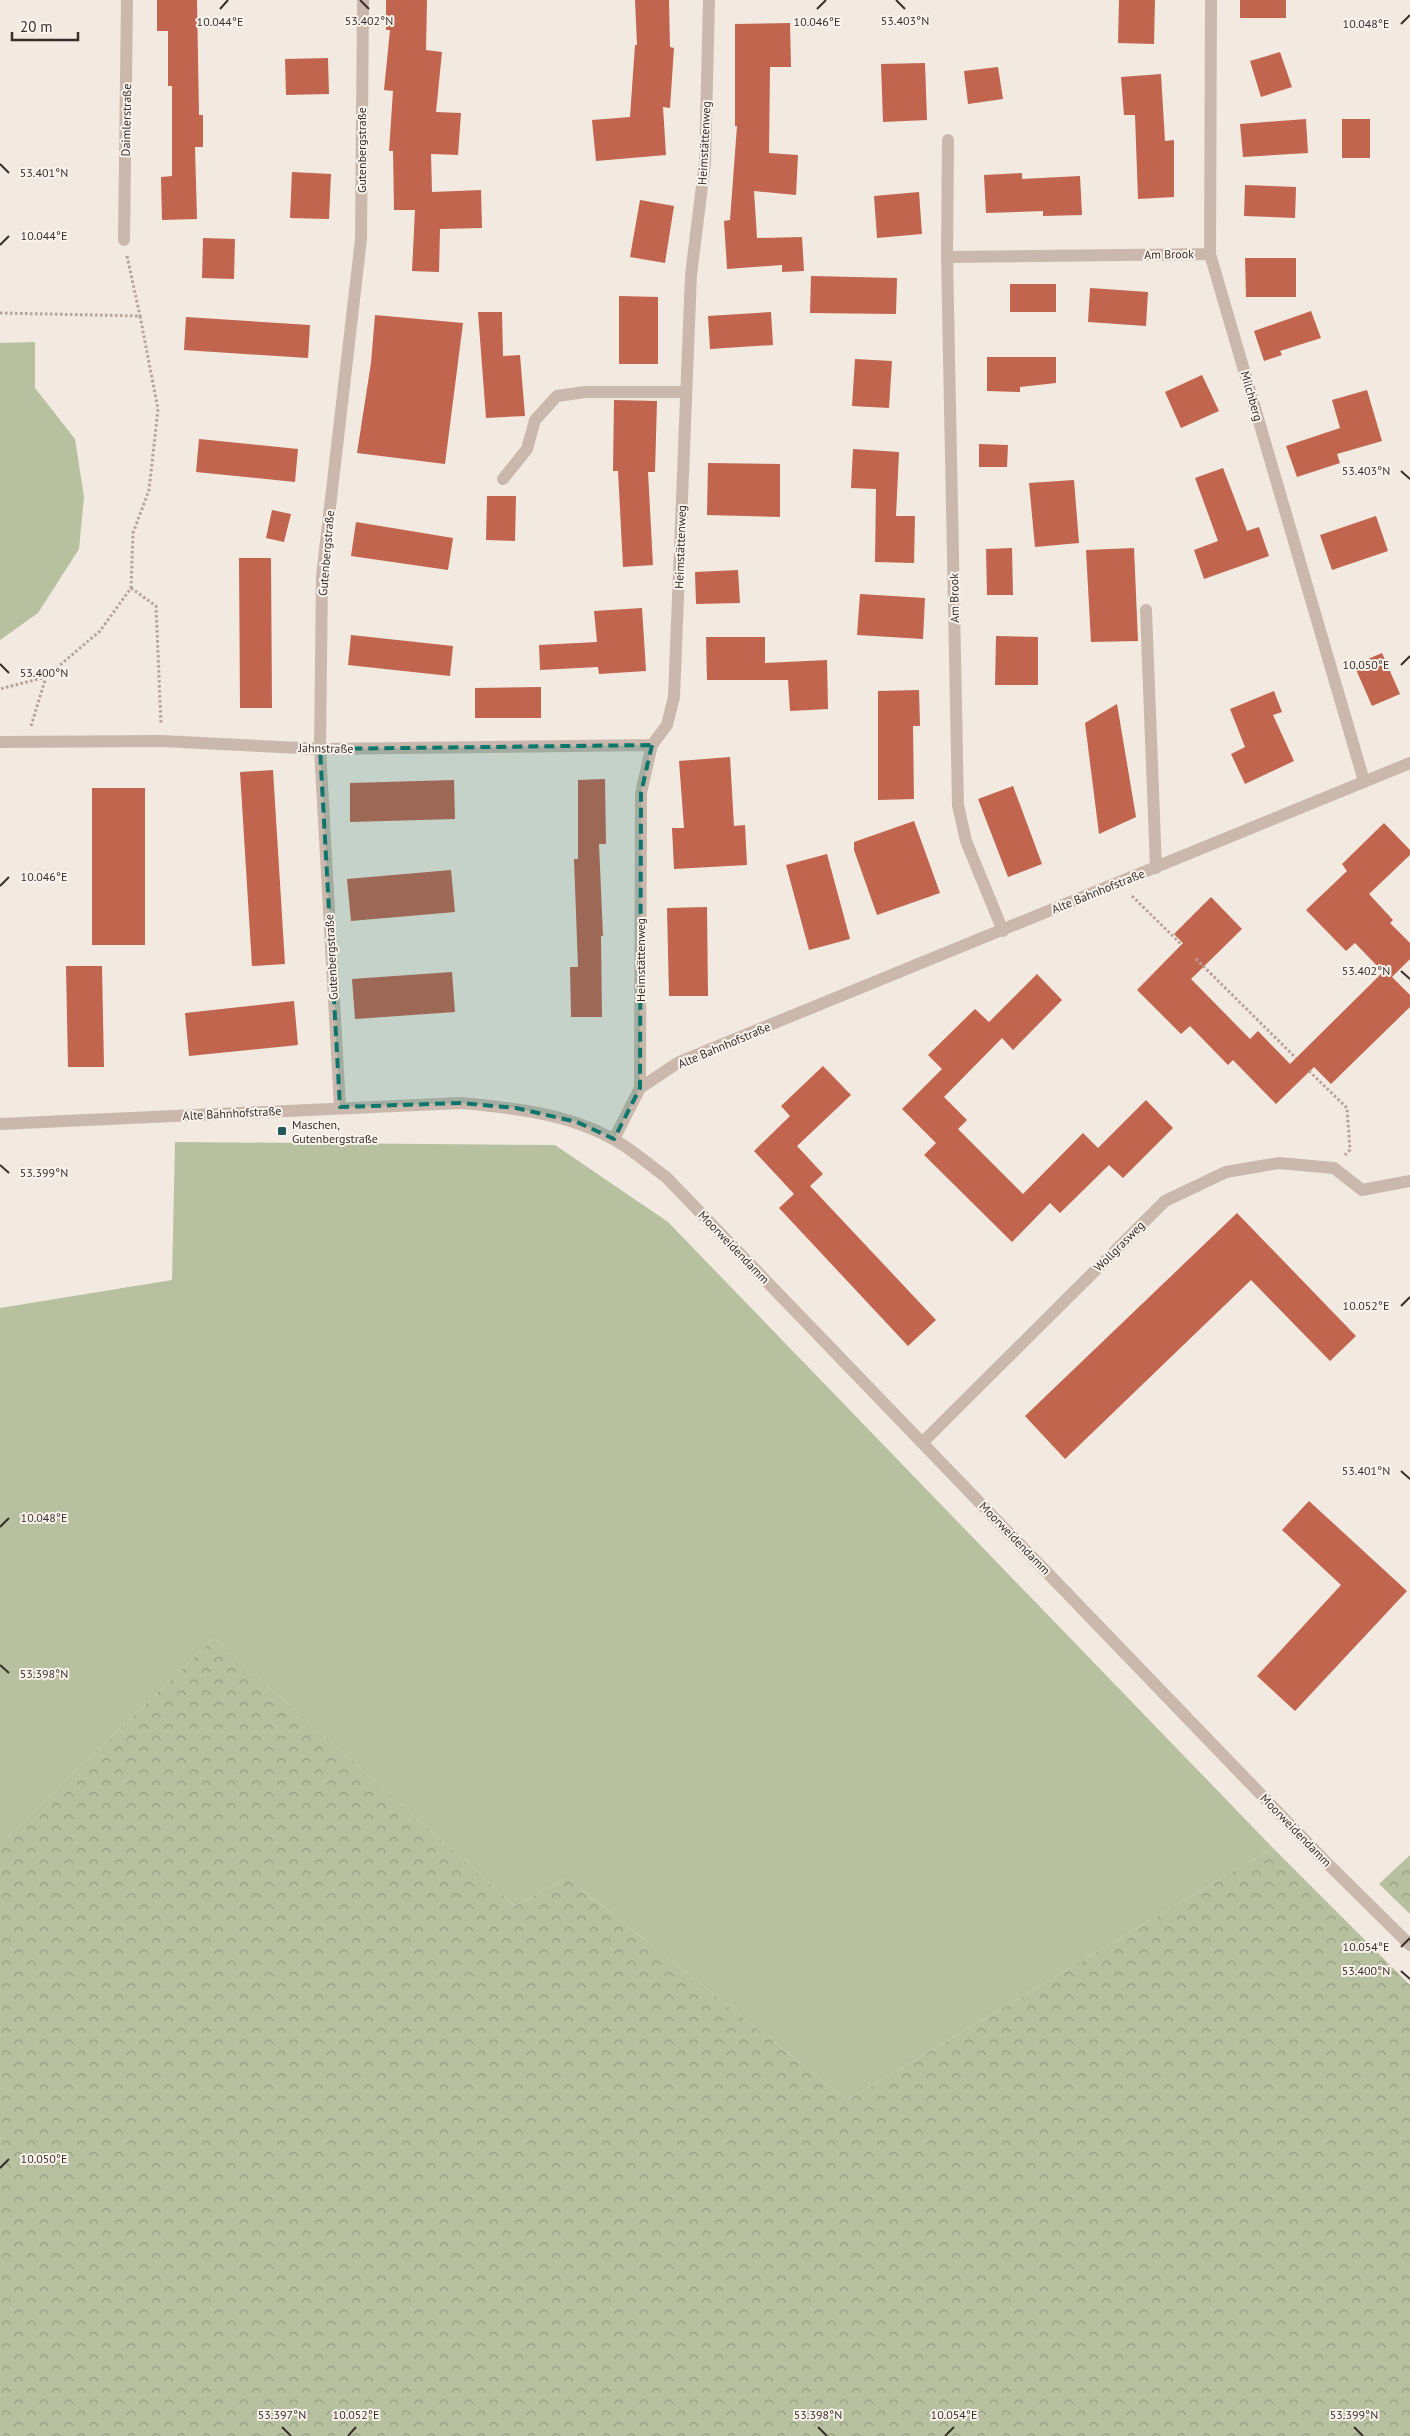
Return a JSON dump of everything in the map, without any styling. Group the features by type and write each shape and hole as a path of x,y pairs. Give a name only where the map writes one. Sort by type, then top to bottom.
{"street":[{"name":"Daimlerstraße","path":"124,240 127,0"},
{"name":"Gutenbergstraße","path":"340,1107 320,749 322,576 361,239 363,0"},
{"name":"Heimstättenweg","path":"640,1088 641,793 652,745 667,725 674,697 691,275 705,162 709,0"},
{"name":"Milchberg","path":"1211,0 1210,254 1364,781"},
{"name":"Am Brook","path":"948,140 947,257 958,805 966,842 1003,930"},
{"name":"Am Brook","path":"947,257 1210,254"},
{"path":"503,478 527,449 535,420 557,396 585,392 686,392"},
{"path":"1146,610 1156,868"},
{"name":"Jahnstraße","path":"0,742 162,741 320,749 652,745"},
{"name":"Alte Bahnhofstraße","path":"0,1124 340,1107 461,1103 516,1108 577,1122 614,1139 640,1088 679,1062 1410,763"},
{"name":"Moorweidendamm","path":"614,1139 666,1177 1326,1862 1410,1945"},
{"name":"Wollgrasweg","path":"923,1442 1165,1201 1226,1172 1279,1163 1334,1168"},
{"path":"1334,1168 1362,1190 1410,1181"}],"path":[{"path":"0,689 46,676 100,631 131,588 133,533 149,490 158,409 124,240"},
{"path":"0,313 140,316"},
{"path":"131,588 156,606 162,741"},
{"path":"27,741 46,676"},
{"path":"1119,883 1182,945"},
{"path":"1196,959 1296,1058"},
{"path":"1310,1071 1347,1108 1350,1150 1334,1168"}],"highlighted area":[{"path":"652,745 641,793 640,1088 614,1139 577,1122 516,1108 461,1103 340,1107 320,749"}],"green space":[{"path":"35,342 35,388 75,439 84,497 79,549 38,613 0,640 0,343"},
{"path":"175,1142 555,1145 668,1222 1273,1848 847,2100 567,1878 515,1906 214,1638 0,1844 0,1308 172,1280"},
{"path":"214,1638 515,1906 567,1878 847,2100 1273,1848 1410,1985 1410,2436 0,2436 0,1844"},
{"path":"1410,1855 1410,1914 1379,1884"}],"building":[{"path":"157,0 197,0 199,115 203,115 203,147 195,147 197,219 162,220 161,177 172,176 172,86 168,86 168,31 157,31"},
{"path":"386,0 427,0 426,50 442,52 436,112 461,113 458,155 431,154 432,192 481,190 482,228 440,229 439,272 412,271 415,210 394,210 393,151 389,151 393,91 384,90 390,30 386,30"},
{"path":"635,0 669,0 670,47 674,48 670,108 663,107 666,155 596,161 592,120 630,117 635,45 637,45"},
{"path":"1119,0 1155,0 1154,44 1118,43"},
{"path":"1240,0 1286,0 1286,18 1240,18"},
{"path":"790,23 791,67 770,67 769,153 798,155 796,195 754,191 757,238 802,237 804,271 782,272 782,265 727,269 724,221 730,220 737,126 735,126 735,24"},
{"path":"1280,52 1292,87 1261,97 1250,61"},
{"path":"328,58 329,94 286,95 285,59"},
{"path":"925,63 927,120 883,122 881,64"},
{"path":"998,67 1003,99 968,104 964,71"},
{"path":"1161,74 1165,141 1174,140 1174,197 1138,199 1135,115 1124,115 1121,77"},
{"path":"1306,119 1308,153 1243,157 1240,124"},
{"path":"1342,119 1370,119 1370,158 1342,158"},
{"path":"292,172 331,174 329,219 290,218"},
{"path":"1022,173 1022,179 1080,176 1082,215 1043,216 1043,211 986,213 984,175"},
{"path":"1245,185 1296,187 1295,218 1244,216"},
{"path":"919,192 922,234 877,238 874,196"},
{"path":"640,200 674,206 665,263 630,257"},
{"path":"203,238 235,239 234,279 202,278"},
{"path":"1245,258 1296,258 1296,297 1246,297"},
{"path":"811,276 897,278 896,314 810,313"},
{"path":"1010,284 1056,284 1056,312 1010,312"},
{"path":"1090,288 1148,292 1146,326 1088,322"},
{"path":"619,296 658,297 658,364 619,364"},
{"path":"1311,311 1321,338 1280,351 1282,355 1264,361 1254,331"},
{"path":"478,312 502,312 503,356 520,355 525,416 486,418"},
{"path":"771,312 773,345 710,349 708,316"},
{"path":"375,315 463,323 445,464 357,453 371,363"},
{"path":"186,317 310,325 308,358 184,350"},
{"path":"987,357 1056,357 1056,383 1020,387 1020,392 987,391"},
{"path":"855,359 892,361 889,408 852,406"},
{"path":"1202,375 1219,411 1181,428 1165,392"},
{"path":"1367,390 1382,441 1337,454 1340,463 1297,477 1286,446 1340,428 1332,400"},
{"path":"614,400 657,401 655,472 648,472 653,565 623,567 618,471 613,471"},
{"path":"199,439 298,449 295,482 196,472"},
{"path":"979,444 1008,445 1007,467 979,467"},
{"path":"853,449 899,452 896,516 915,516 914,563 875,562 876,489 851,488"},
{"path":"708,463 780,464 780,517 707,515"},
{"path":"1223,468 1247,531 1259,527 1269,556 1204,579 1194,550 1218,541 1195,478"},
{"path":"1074,480 1079,543 1035,547 1029,483"},
{"path":"487,496 516,496 515,541 486,540"},
{"path":"272,510 291,514 284,542 266,538"},
{"path":"1376,516 1388,551 1332,570 1320,535"},
{"path":"356,522 453,538 448,570 351,556"},
{"path":"1012,548 1013,595 987,595 986,549"},
{"path":"1134,548 1138,641 1091,642 1086,550"},
{"path":"239,558 271,558 272,708 240,708"},
{"path":"738,570 740,603 696,604 695,572"},
{"path":"860,594 925,598 923,639 857,635"},
{"path":"642,608 646,671 599,674 598,667 540,670 539,645 597,642 594,611"},
{"path":"351,635 453,646 450,676 348,665"},
{"path":"996,636 1038,637 1038,685 995,685"},
{"path":"706,637 765,637 765,663 827,660 828,709 790,711 788,680 707,680"},
{"path":"1382,653 1400,694 1372,706 1354,665"},
{"path":"541,687 541,718 475,718 475,688"},
{"path":"919,690 920,726 913,726 914,799 878,800 878,691"},
{"path":"1274,691 1282,712 1273,715 1294,761 1245,784 1231,754 1245,747 1230,709"},
{"path":"1117,704 1136,817 1099,834 1085,723"},
{"path":"730,757 734,826 745,825 747,865 674,869 672,828 684,828 679,761"},
{"path":"273,770 285,964 252,966 240,772"},
{"path":"605,779 606,844 599,844 603,936 601,936 602,1017 571,1017 570,967 578,967 574,859 578,859 578,780"},
{"path":"454,780 455,819 350,822 350,783"},
{"path":"1013,786 1042,864 1008,877 978,799"},
{"path":"92,788 145,788 145,945 92,945"},
{"path":"914,821 940,893 877,915 854,850 854,842"},
{"path":"1384,823 1410,850 1410,855 1369,894 1393,920 1390,923 1410,943 1410,959 1392,977 1410,995 1410,1007 1331,1084 1314,1067 1276,1104 1233,1060 1228,1065 1190,1026 1181,1034 1137,990 1183,943 1174,934 1211,897 1242,929 1191,979 1250,1039 1258,1031 1290,1064 1383,972 1355,943 1346,951 1306,910 1347,871 1342,864"},
{"path":"827,854 850,939 809,950 786,865"},
{"path":"451,870 455,912 351,921 347,879"},
{"path":"707,907 708,996 669,996 667,908"},
{"path":"66,966 102,966 104,1067 68,1067"},
{"path":"452,972 455,1012 355,1019 352,979"},
{"path":"1037,974 1062,1000 1013,1050 1002,1038 944,1097 967,1120 958,1129 1023,1194 1083,1133 1098,1148 1146,1100 1173,1128 1123,1178 1109,1165 1060,1213 1050,1203 1012,1242 924,1155 936,1143 902,1109 942,1069 928,1055 975,1009 989,1022"},
{"path":"294,1001 298,1045 189,1056 185,1013"},
{"path":"823,1066 851,1095 797,1146 823,1174 810,1186 936,1320 908,1346 779,1208 794,1194 754,1151 790,1116 781,1106"},
{"path":"1237,1213 1356,1336 1330,1361 1251,1280 1065,1459 1025,1416"},
{"path":"1309,1501 1407,1591 1295,1711 1257,1676 1341,1585 1282,1530"}],"place":[{"name":"Maschen, Gutenbergstraße","path":"282,1131"}]}
